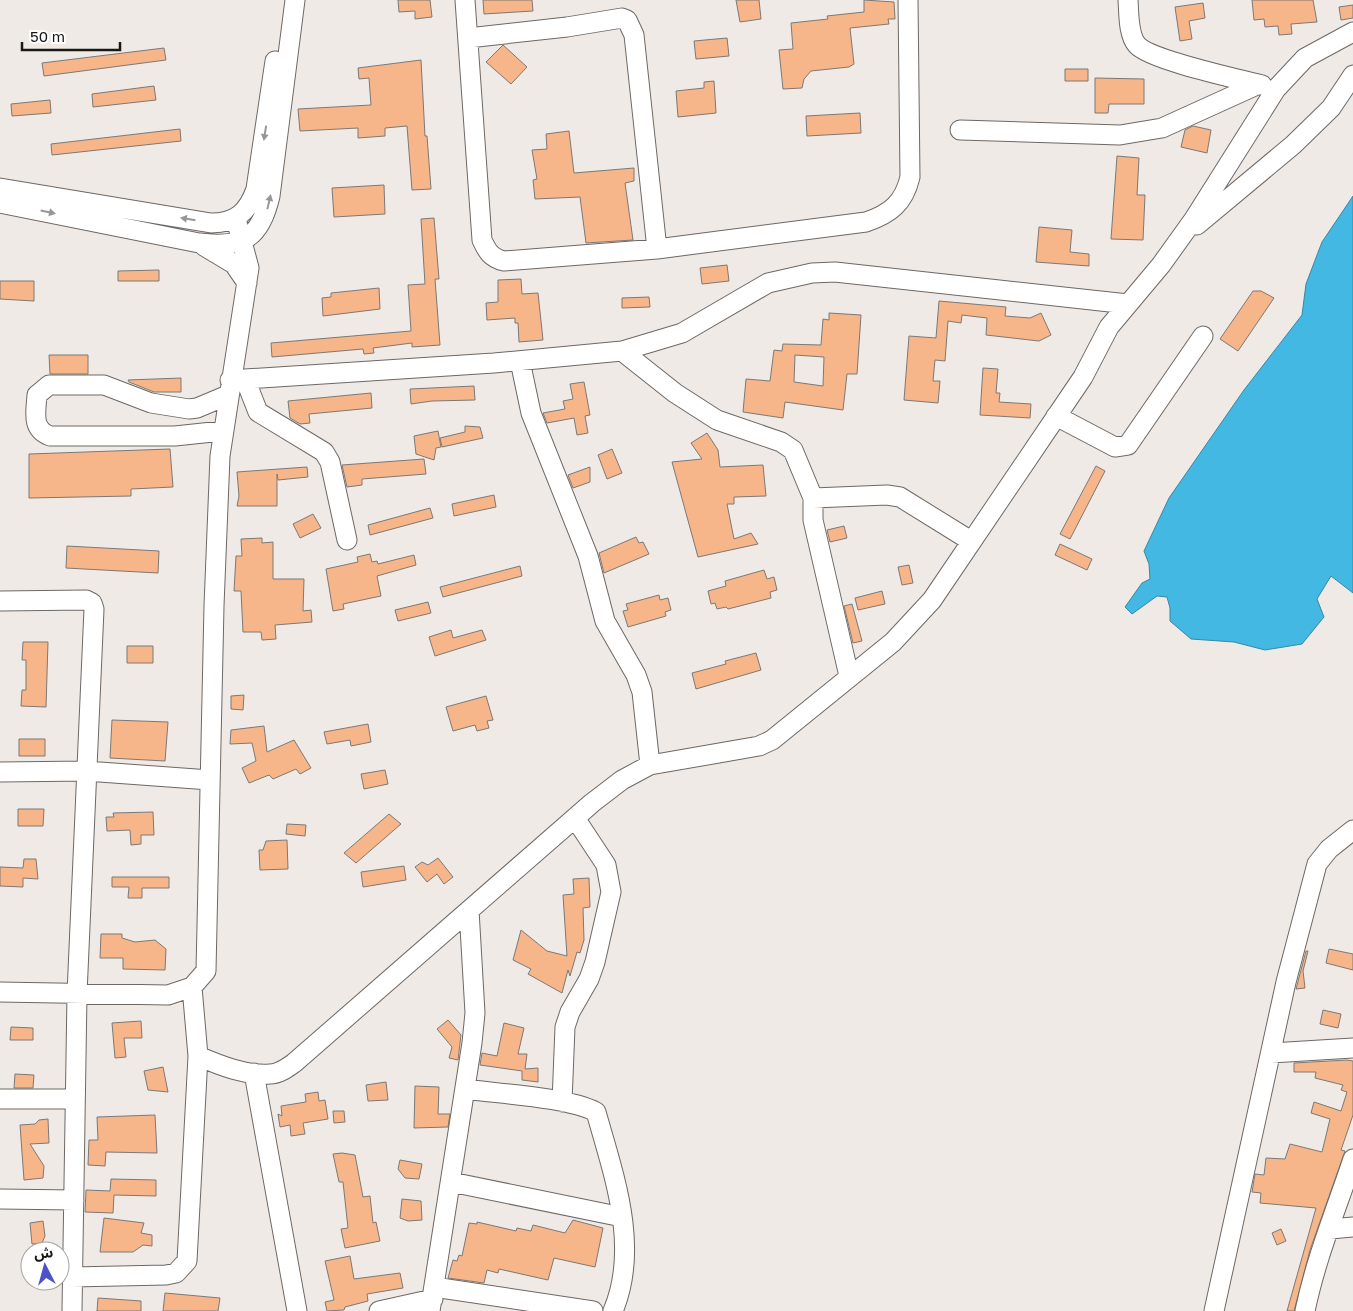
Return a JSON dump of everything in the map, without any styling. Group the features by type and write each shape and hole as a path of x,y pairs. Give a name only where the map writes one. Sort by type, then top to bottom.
{"street":[{"path":"465,0 482,240 487,252 495,259 504,261 657,249 866,222 884,216 898,205 906,192 910,177 908,0"},
{"path":"1128,0 1133,38 1143,50 1168,59 1268,86"},
{"path":"0,188 211,223 236,219 248,209 256,189 289,3"},
{"path":"0,202 200,243 218,245 242,240 258,229 263,222 270,196 289,3"},
{"path":"468,38 567,27 622,18 626,20 634,35 657,249"},
{"path":"960,130 1120,135 1162,128 1268,86 1305,58 1353,32"},
{"path":"1176,244 1221,203 1293,145 1331,108 1353,75"},
{"path":"198,1056 219,1064 270,1074 294,1063 575,818 622,780 650,765 765,743 792,724 893,642 932,600 1083,377 1109,327 1176,244 1268,86"},
{"path":"0,992 168,995 192,987 201,979 207,963 214,606 222,431 234,385 249,268 236,219"},
{"path":"200,243 234,264 247,283"},
{"path":"222,431 175,436 50,436 38,428 36,421 37,395 49,385 104,385 151,403 189,409 197,408 234,385 622,351 682,333 768,283 812,273 835,272 1128,304"},
{"path":"1056,416 1115,447 1128,445 1203,336"},
{"path":"622,351 675,394 717,420 781,442 793,450 813,498 813,520 849,676"},
{"path":"520,361 531,413 588,556 605,621 636,675 642,692 650,765"},
{"path":"234,385 258,412 324,452 330,462 347,540"},
{"path":"813,498 887,495 900,498 971,541"},
{"path":"0,601 86,600 92,603 94,609 77,994 72,1311"},
{"path":"0,772 86,771 210,780"},
{"path":"562,1102 565,1027 570,1012 589,979 595,962 611,892 606,865 575,818"},
{"path":"1214,1311 1286,982 1318,864 1330,849 1353,830"},
{"path":"432,1299 466,1089 475,1013 469,910"},
{"path":"72,1277 166,1275 176,1273 187,1262 198,1056 192,987"},
{"path":"1271,1053 1353,1048"},
{"path":"254,1072 297,1311"},
{"path":"466,1089 562,1102 587,1107 596,1112 612,1166 625,1240 621,1291 613,1311"},
{"path":"0,1099 75,1099"},
{"path":"1305,1311 1319,1252 1330,1229 1353,1159"},
{"path":"451,1182 622,1216"},
{"path":"0,1199 74,1200"},
{"path":"1330,1229 1353,1227"},
{"path":"379,1311 432,1299 593,1311"}],"water":[{"path":"1353,196 1353,593 1331,576 1317,599 1324,617 1302,644 1265,650 1234,642 1191,639 1170,621 1170,608 1167,597 1157,596 1132,614 1125,607 1142,583 1150,579 1149,564 1144,551 1169,498 1244,390 1302,315 1306,284 1322,242"}],"building":[{"path":"398,0 430,0 432,17 415,19 415,11 399,12"},
{"path":"483,0 532,0 533,11 484,14"},
{"path":"736,0 759,0 761,19 740,22"},
{"path":"864,0 894,2 895,19 888,19 889,24 850,28 854,64 849,67 811,71 804,79 802,88 783,89 779,50 793,49 791,23 828,19 827,16 864,12"},
{"path":"1252,0 1313,0 1317,22 1291,24 1292,34 1279,35 1278,26 1265,27 1264,19 1254,20"},
{"path":"1203,3 1205,18 1189,21 1192,39 1180,41 1175,7"},
{"path":"1353,5 1353,18 1341,20 1339,7"},
{"path":"727,38 729,56 696,59 694,41"},
{"path":"503,45 527,67 511,84 486,62"},
{"path":"164,48 166,60 44,76 42,63"},
{"path":"421,60 425,136 427,136 431,189 412,190 407,126 385,128 385,136 358,138 358,128 300,131 298,109 371,105 369,78 359,79 358,68"},
{"path":"1065,69 1088,69 1088,81 1065,81"},
{"path":"1095,78 1144,79 1144,104 1109,104 1108,113 1095,113"},
{"path":"714,81 716,113 678,117 676,91 704,88 704,82"},
{"path":"154,86 156,100 93,107 92,94"},
{"path":"50,100 51,113 12,116 11,104"},
{"path":"860,113 861,133 807,136 806,116"},
{"path":"1193,126 1211,130 1207,153 1181,147 1185,130"},
{"path":"180,129 181,141 52,155 51,144"},
{"path":"569,131 574,173 634,168 634,181 625,183 633,240 586,243 580,197 535,199 533,180 537,179 532,150 547,149 546,134"},
{"path":"1117,156 1139,158 1137,195 1145,195 1143,240 1111,239"},
{"path":"384,185 385,214 334,217 332,188"},
{"path":"434,218 439,279 435,279 440,345 412,347 412,343 373,348 374,353 364,354 363,349 272,357 271,343 411,331 408,285 425,284 421,219"},
{"path":"1039,227 1072,230 1070,252 1089,254 1089,266 1036,262"},
{"path":"727,265 729,281 702,284 700,268"},
{"path":"159,270 159,281 118,281 118,271"},
{"path":"521,279 522,294 538,293 543,340 519,342 518,323 515,323 515,318 487,320 486,303 498,302 498,280"},
{"path":"0,281 34,281 34,301 0,299"},
{"path":"379,288 380,309 323,316 322,298 331,297 331,293"},
{"path":"1253,291 1261,291 1274,298 1238,351 1220,339"},
{"path":"649,297 650,307 622,308 622,298"},
{"path":"939,301 1006,307 1005,316 1030,318 1041,313 1051,335 1039,341 986,335 987,318 962,315 961,323 948,321 945,361 935,360 933,381 940,381 938,403 904,400 909,336 936,338"},
{"path":"829,313 861,315 857,374 847,374 843,410 785,402 783,418 743,412 746,379 770,381 774,350 782,351 783,344 821,345 823,319 829,320","holes":["795,355 824,357 823,386 794,382"]},
{"path":"49,355 88,355 88,374 50,374"},
{"path":"983,368 998,369 996,393 1000,393 999,402 1031,404 1030,418 980,415"},
{"path":"181,378 181,392 154,392 128,380"},
{"path":"584,382 590,415 585,416 588,433 577,435 574,418 547,423 543,413 565,409 563,401 573,399 570,384"},
{"path":"474,386 475,400 432,401 411,404 410,389"},
{"path":"371,393 372,408 309,414 310,423 300,424 290,418 288,401"},
{"path":"465,426 480,427 483,438 442,447 440,438 465,432"},
{"path":"438,431 441,447 436,448 434,460 416,454 414,436"},
{"path":"707,433 718,450 720,467 763,465 766,496 734,497 734,504 727,504 734,539 751,533 758,544 698,557 672,462 702,459 691,443"},
{"path":"170,449 173,487 131,489 131,496 29,498 29,454"},
{"path":"612,449 622,473 607,479 598,455"},
{"path":"424,459 426,474 362,479 362,485 347,487 342,465"},
{"path":"1096,466 1105,471 1070,539 1060,534"},
{"path":"307,467 308,477 278,480 277,474 277,506 237,506 239,496 237,472"},
{"path":"590,467 590,482 573,488 568,475"},
{"path":"494,495 496,507 454,516 452,504"},
{"path":"430,508 433,518 370,535 368,525"},
{"path":"313,514 321,528 300,538 293,524"},
{"path":"844,526 847,538 830,542 827,530"},
{"path":"636,537 639,543 643,542 649,554 604,573 599,553"},
{"path":"262,538 262,543 273,542 273,579 304,579 303,611 311,610 312,622 275,625 276,639 262,640 261,632 243,632 241,591 234,591 236,556 242,556 241,539"},
{"path":"1060,544 1092,559 1087,570 1055,555"},
{"path":"67,546 159,551 158,573 66,568"},
{"path":"370,554 372,562 377,561 378,564 414,555 416,565 377,576 381,596 343,604 344,609 333,611 326,569 358,562 357,557"},
{"path":"909,565 913,583 902,585 898,567"},
{"path":"520,566 522,576 443,597 440,587"},
{"path":"764,570 767,579 774,577 777,590 770,592 771,598 728,609 726,607 717,609 715,603 711,604 708,591 726,586 725,581"},
{"path":"882,591 885,604 858,610 855,598"},
{"path":"659,595 660,600 668,598 671,610 665,612 666,616 628,627 623,611 628,610 626,604"},
{"path":"428,602 431,613 398,621 395,610"},
{"path":"852,604 862,641 853,643 844,606"},
{"path":"451,630 453,638 482,630 486,640 435,656 429,637"},
{"path":"23,642 48,642 46,707 21,706 22,690 26,690 26,660 22,660"},
{"path":"127,646 153,646 153,663 127,663"},
{"path":"756,653 761,670 696,689 692,673 726,664 725,661"},
{"path":"244,695 243,710 231,709 231,696"},
{"path":"486,696 493,720 487,721 489,728 477,731 475,725 453,731 446,707"},
{"path":"112,720 168,722 165,761 110,758"},
{"path":"368,724 371,742 351,746 350,740 327,744 324,732"},
{"path":"264,726 267,752 294,740 311,768 300,774 296,769 273,779 269,775 249,783 242,768 256,761 252,743 230,744 231,730"},
{"path":"19,739 45,739 45,756 19,756"},
{"path":"385,770 388,784 364,789 361,774"},
{"path":"18,809 44,809 43,826 18,826"},
{"path":"153,812 154,835 141,835 141,844 131,845 130,830 107,831 106,817 114,817 113,813"},
{"path":"389,814 401,824 356,863 344,853"},
{"path":"287,824 306,825 305,836 286,834"},
{"path":"287,840 288,869 260,870 259,850 263,850 266,841"},
{"path":"438,858 453,877 444,884 437,874 427,882 415,867 422,862 428,865"},
{"path":"24,859 36,859 38,879 23,878 23,887 0,886 0,867 23,868"},
{"path":"404,866 406,880 363,887 361,872"},
{"path":"112,877 169,877 169,888 142,888 142,898 128,898 129,887 112,887"},
{"path":"589,878 590,907 583,908 584,940 580,953 577,952 570,976 568,970 562,993 528,974 531,969 513,960 521,930 547,951 567,956 563,895 574,894 573,879"},
{"path":"101,934 122,934 122,938 135,942 155,940 166,949 165,970 123,969 123,958 100,958"},
{"path":"1329,949 1353,954 1353,970 1326,963"},
{"path":"1306,951 1308,951 1303,971 1305,988 1296,989"},
{"path":"1323,1010 1341,1014 1338,1028 1320,1024"},
{"path":"448,1020 461,1035 458,1060 449,1058 452,1047 437,1029"},
{"path":"141,1021 142,1038 124,1038 126,1057 115,1058 112,1023"},
{"path":"504,1023 524,1028 518,1054 527,1054 525,1069 538,1068 538,1082 522,1080 522,1071 480,1065 482,1053 497,1056"},
{"path":"11,1027 33,1028 33,1040 10,1040"},
{"path":"1353,1061 1353,1115 1341,1150 1345,1151 1310,1250 1294,1311 1287,1311 1316,1208 1260,1203 1261,1193 1252,1192 1255,1174 1264,1175 1266,1158 1285,1159 1290,1144 1322,1152 1330,1119 1311,1113 1314,1102 1341,1111 1347,1092 1341,1090 1343,1085 1315,1078 1316,1072 1294,1072 1294,1063"},
{"path":"163,1067 168,1092 148,1090 144,1071"},
{"path":"15,1074 34,1075 33,1088 14,1088"},
{"path":"386,1082 388,1100 368,1101 366,1085"},
{"path":"415,1086 439,1087 438,1114 450,1114 448,1127 414,1128"},
{"path":"318,1092 319,1101 325,1100 328,1119 303,1123 305,1134 291,1136 290,1125 280,1127 278,1114 282,1116 281,1106 306,1102 305,1094"},
{"path":"333,1111 344,1111 345,1122 334,1123"},
{"path":"155,1115 157,1153 106,1152 105,1166 88,1165 89,1140 98,1140 97,1117"},
{"path":"48,1119 49,1143 30,1144 44,1166 43,1178 24,1180 20,1125 35,1124 39,1120"},
{"path":"333,1154 355,1155 363,1197 370,1196 373,1223 376,1222 380,1241 345,1248 341,1229 348,1228 343,1182 339,1182"},
{"path":"400,1160 422,1164 419,1179 405,1178 398,1169"},
{"path":"111,1179 156,1180 156,1196 114,1195 113,1213 85,1212 86,1190 110,1191"},
{"path":"402,1199 421,1201 422,1220 408,1221 400,1218"},
{"path":"104,1218 144,1223 141,1233 152,1235 152,1246 143,1245 133,1252 100,1252"},
{"path":"573,1220 603,1228 595,1267 554,1258 548,1280 499,1269 498,1273 487,1270 484,1283 448,1278 453,1260 457,1261 459,1255 462,1256 469,1223 477,1224 477,1222 516,1231 517,1228 531,1231 533,1225 565,1233"},
{"path":"43,1221 45,1236 43,1241 32,1241 30,1223"},
{"path":"1281,1229 1286,1241 1277,1245 1272,1233"},
{"path":"350,1256 354,1279 400,1273 403,1288 367,1294 368,1301 345,1307 344,1310 327,1311 325,1302 334,1300 325,1261"},
{"path":"165,1293 220,1298 218,1311 163,1311"},
{"path":"98,1298 141,1301 141,1311 97,1311"}]}
